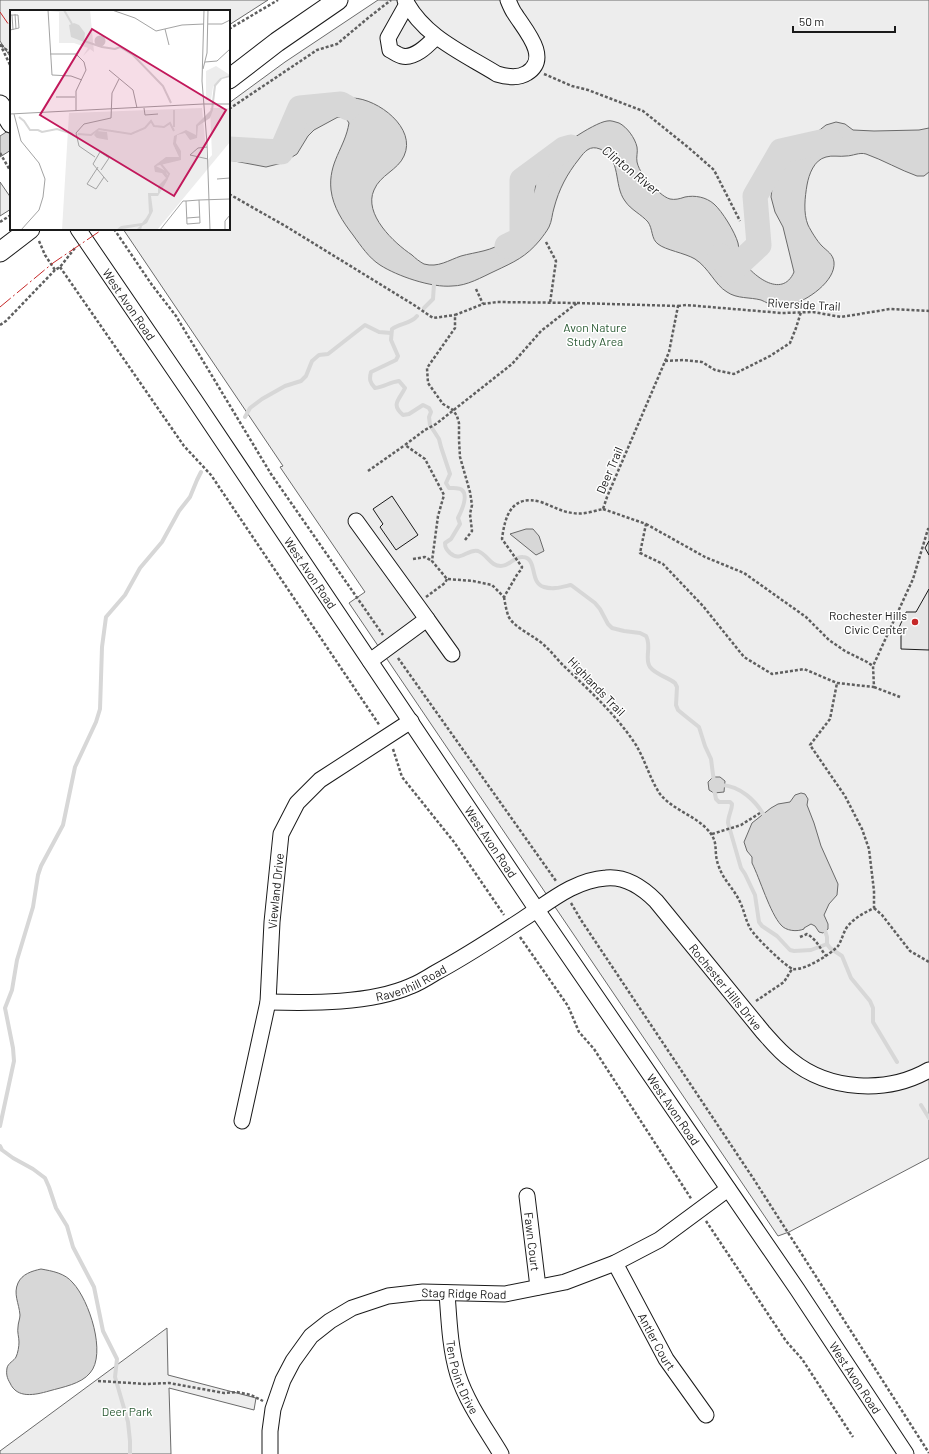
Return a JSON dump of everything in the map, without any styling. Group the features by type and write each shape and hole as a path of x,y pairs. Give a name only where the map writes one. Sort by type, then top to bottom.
{"main road":[{"path":"230,78 334,1"},
{"path":"0,105 10,121"},
{"path":"0,252 29,230"}],"street":[{"path":"406,2 415,17 436,37 497,74 506,77 518,77 526,74 532,69 537,59 535,47 529,35 514,13 508,0"},
{"path":"406,2 388,38 390,50 403,56 415,54 427,47 436,37"},
{"name":"West Avon Road","path":"79,230 537,910 797,1289 906,1454"},
{"path":"356,521 452,654"},
{"path":"370,661 427,619"},
{"name":"Viewland Drive","path":"242,1121 268,1002 272,922 281,834 297,803 320,780 411,721"},
{"name":"Rochester Hills Drive","path":"537,910 570,889 593,880 610,878 633,883 648,893 656,901 782,1052 801,1067 822,1078 847,1084 878,1085 898,1083 929,1070"},
{"name":"Ravenhill Road","path":"268,1002 305,1003 379,997 411,987 455,963 537,910"},
{"name":"Stag Ridge Road","path":"270,1454 270,1431 273,1409 283,1380 311,1336 330,1321 352,1308 388,1296 423,1292 505,1294 565,1282 615,1263 659,1240 728,1189"},
{"name":"Fawn Court","path":"527,1196 538,1287"},
{"name":"Antler Court","path":"615,1263 666,1359 706,1415"},
{"name":"Ten Point Drive","path":"447,1293 453,1352 459,1376 467,1397 501,1454"}],"path":[{"path":"270,0 271,4"},
{"path":"230,28 278,0"},
{"path":"230,108 318,50 337,44 392,0"},
{"path":"0,44 10,53"},
{"path":"0,44 10,65"},
{"path":"532,69 572,86 588,90 643,111 714,170 740,221"},
{"path":"0,154 10,170"},
{"path":"230,195 287,227 433,318 455,315 483,304 497,302 678,306"},
{"path":"0,222 10,216"},
{"path":"115,230 152,285 176,316 272,474 390,647 557,882"},
{"path":"546,242 556,261 550,303"},
{"path":"45,254 55,270"},
{"path":"0,325 6,321 55,270 60,268 184,446 211,475 379,724"},
{"path":"476,289 483,304"},
{"path":"368,471 425,430 436,424 512,364 541,331 577,303"},
{"name":"Riverside Trail","path":"678,306 686,305 782,313 813,312 841,317 890,309 929,311"},
{"name":"Deer Trail","path":"504,597 522,567 502,539 509,513 514,505 525,501 540,502 574,514 589,513 603,509 669,352 678,306"},
{"path":"665,361 683,360 702,362 715,370 734,374 770,356 790,343 801,312"},
{"path":"455,315 455,328 427,368 428,383 443,404 453,410 459,423 458,440 460,457 470,492 472,505 470,514 472,531 465,540"},
{"path":"406,445 425,459 444,495 438,516 432,561"},
{"path":"603,509 646,524 705,557 744,573 806,617 828,640 873,666"},
{"path":"646,524 640,553 663,564 703,606 744,657 772,674 804,669 838,683 874,687 900,697"},
{"path":"874,687 873,666 913,579 929,530"},
{"path":"413,558 425,557 432,561 447,579 473,581 492,585 504,597"},
{"path":"416,604 447,579"},
{"name":"Highlands Trail","path":"504,597 508,616 517,626 532,635 544,645 610,711 637,747 661,794 671,804 704,826 712,834"},
{"path":"838,683 830,720 810,745 845,796 862,829 869,849 874,891 874,908 882,915 910,951 929,962"},
{"path":"392,745 402,777 454,842 504,915"},
{"path":"760,813 741,825 712,834 716,844 718,866 739,899 750,929 784,964 792,969 798,969 805,967 826,955 837,947 847,928 858,916 874,908"},
{"path":"572,903 581,920 757,1185 929,1453"},
{"path":"517,934 568,1006 580,1032 594,1049 694,1202"},
{"path":"800,937 807,934 818,944 826,955"},
{"path":"744,1008 784,982 792,969"},
{"path":"706,1221 786,1341 802,1359 853,1437"},
{"path":"98,1381 146,1384 169,1383 224,1393 237,1392 251,1395 263,1401 273,1409"}],"green space":[{"path":"0,0 268,0 230,24 230,10 10,10 10,56 0,41"},
{"name":"Avon Nature Study Area","path":"378,0 929,0 929,1158 789,1232 778,1236 349,603 365,592 280,467 283,466 124,230 230,230 230,102 285,62"},
{"path":"0,182 10,197 10,210 0,216"},
{"name":"Deer Park","path":"167,1328 168,1375 256,1398 254,1410 169,1388 171,1454 0,1454 0,1451"}],"water":[{"path":"353,98 363,100 384,109 400,126 405,135 407,146 404,156 398,165 380,180 374,190 372,199 373,209 376,218 382,227 397,243 419,261 429,265 439,264 461,256 490,249 504,241 519,224 526,212 532,199 540,170 548,158 583,132 607,121 619,123 630,133 637,147 639,169 651,185 667,198 677,199 696,196 708,200 714,204 731,228 738,243 741,258 746,265 759,277 767,282 775,284 782,284 789,280 794,272 783,227 775,212 771,197 772,189 776,180 797,148 826,125 836,122 845,124 853,130 874,131 919,130 929,128 929,172 924,176 917,176 866,154 828,156 818,161 811,172 808,181 805,200 805,215 814,236 830,253 834,262 833,269 825,283 812,295 797,303 775,306 761,300 739,297 731,294 723,289 695,259 658,244 654,239 648,222 627,204 621,195 612,159 607,153 600,149 591,148 583,154 567,176 558,194 549,227 530,251 514,262 469,283 458,286 435,285 405,277 376,262 362,247 339,214 332,196 331,180 334,163 347,132 349,123 345,117 338,117 314,130 308,136 297,154 282,163 266,167 230,160 230,140 250,146 271,147 315,107"},
{"path":"10,130 10,151 0,157 0,136"},
{"path":"526,529 533,529 539,536 544,551 536,555 510,534"},
{"path":"713,777 720,777 725,781 724,792 714,793 709,790 708,782"},
{"path":"801,793 805,794 808,799 807,805 821,846 838,884 837,895 829,904 824,915 828,924 828,929 823,933 819,932 815,926 811,924 804,929 795,931 786,929 781,925 769,904 752,863 752,857 747,851 744,842 752,823 771,808 778,804 790,802 795,795"},
{"path":"41,1269 58,1273 66,1277 79,1291 90,1314 94,1327 97,1353 95,1364 90,1373 82,1380 71,1385 44,1392 22,1394 13,1388 7,1378 7,1368 16,1357 19,1347 18,1329 20,1315 16,1291 18,1283 25,1275"}],"building":[{"path":"392,496 418,535 396,550 380,527 383,524 373,509"},
{"path":"929,541 929,555 925,548"},
{"name":"Rochester Hills Civic Center","path":"929,589 929,650 901,649 901,632 897,632 906,612 916,612"}],"waterway":[{"name":"Clinton River","path":"230,149 281,152 300,108 341,104 348,108"},
{"name":"Clinton River","path":"720,256 732,270 759,245 755,196 781,151 830,140"},
{"name":"Clinton River","path":"507,246 522,239 522,180 564,149 571,147"},
{"path":"424,308 433,299 434,284"},
{"path":"417,316 412,321 392,329 391,340 398,356 396,360 371,372 370,379 375,388 399,381 405,388 397,402 397,408 403,415 409,414 423,405 429,408 431,412 429,417 430,425 439,439 450,474 446,483 449,488 461,489 465,496 464,504 458,518 460,524 451,539 445,543 446,549 454,556 461,556 471,551 478,551 497,566 504,566 520,557 528,558 536,581 539,585 551,588 571,585 595,603 612,628 640,633 646,636 648,640 648,664 655,672 675,683 677,687 676,705 678,710 699,727 711,759 714,782"},
{"path":"245,417 250,408 262,399 285,386 301,381 306,376 312,361 319,355 328,354 365,325 379,332 391,333"},
{"path":"0,1126 14,1061 5,1008 12,990 17,960 33,907 38,875 41,866 63,825 75,767 96,722 100,709 102,647 106,617 125,595 140,568 162,542 179,511 190,497 201,472"},
{"path":"721,785 735,788 747,795 757,805 765,817"},
{"path":"714,789 716,799 719,802 730,802 732,804 728,823 741,868 755,895 759,922 762,926 777,936 790,950 811,950 827,944 830,948 842,956 851,978 870,1001 873,1008 873,1022 897,1062"},
{"path":"824,927 827,937 827,944"},
{"path":"921,1105 929,1118"},
{"path":"0,1146 2,1150 13,1158 33,1169 45,1178 56,1208 67,1226 73,1247 94,1287 103,1331 117,1359 115,1377 128,1422 130,1454"}],"power":[{"path":"0,12 10,27"},
{"path":"0,307 53,263 102,230"}],"place":[{"name":"Rochester Hills Civic Center","path":"915,622"}]}
